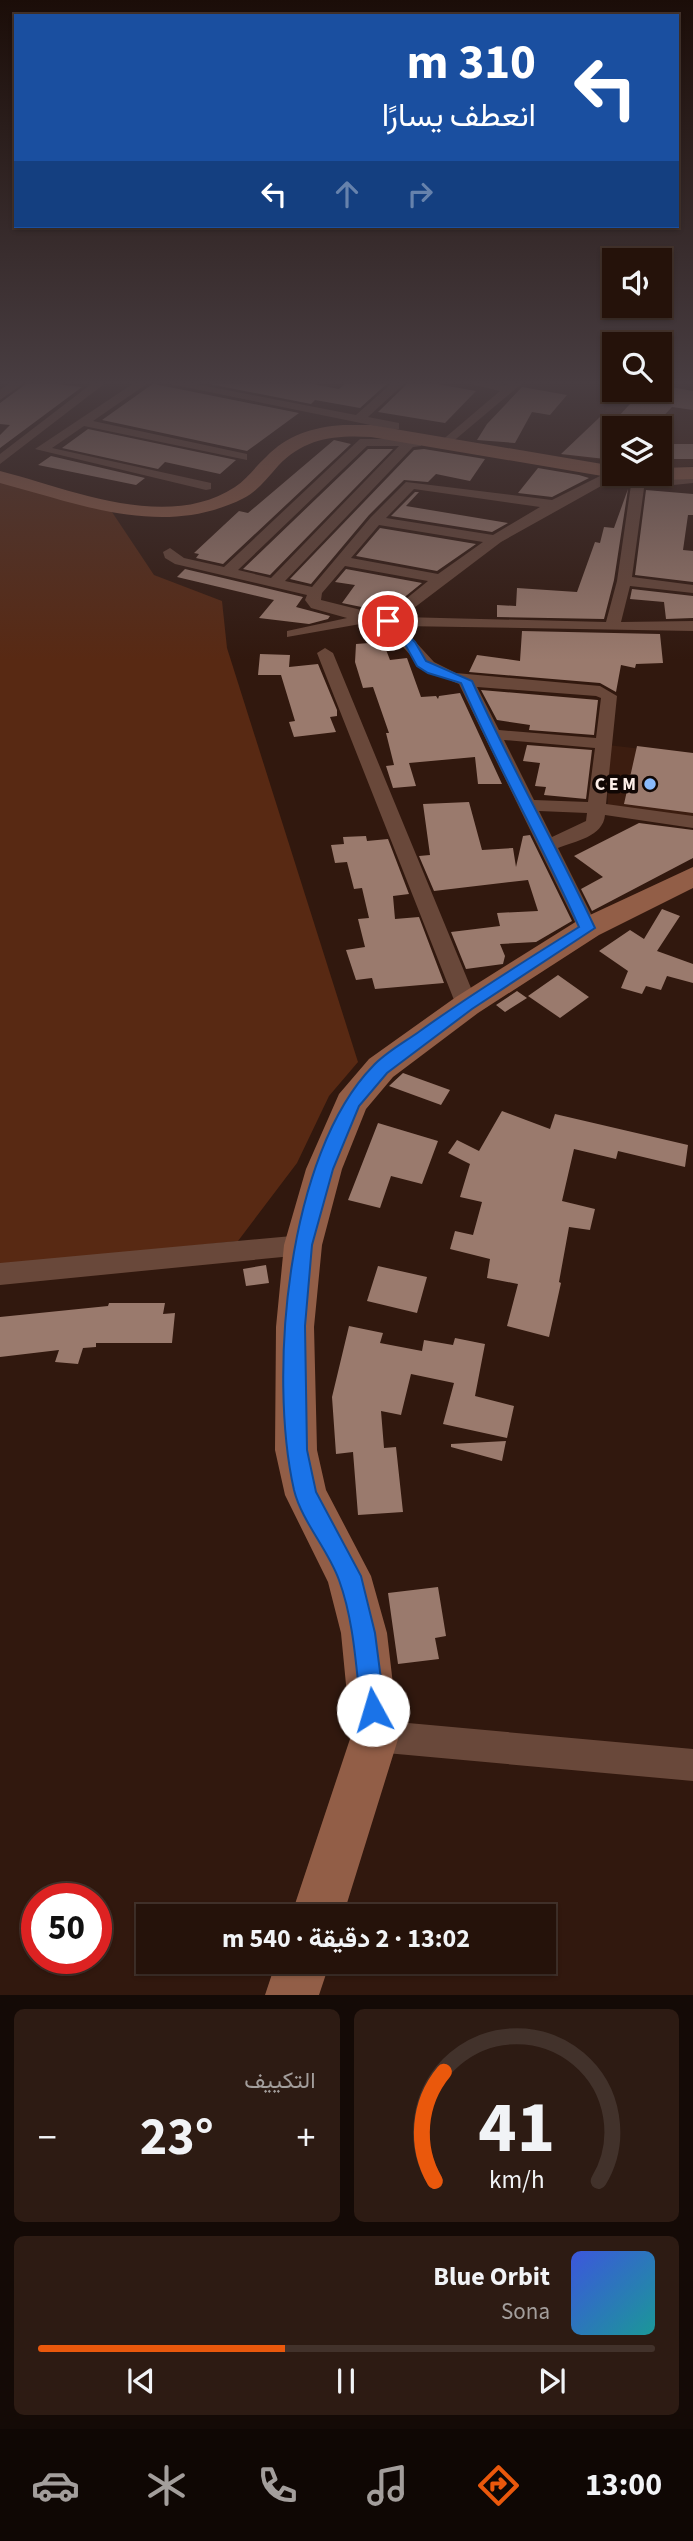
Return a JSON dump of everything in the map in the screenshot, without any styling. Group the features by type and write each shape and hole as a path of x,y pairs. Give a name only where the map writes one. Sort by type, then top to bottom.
{"main road":[{"path":"0,477 108,506 152,513 197,509 239,494 258,474"},
{"path":"321,1904 375,1736 364,1633 349,1576 306,1495 296,1450 295,1326 303,1245 324,1169 351,1103 381,1068 467,1005 588,928 693,876"},
{"path":"292,1995 299,1974"}],"street":[{"path":"153,474 206,486"},
{"path":"229,570 330,474"},
{"path":"275,581 370,474"},
{"path":"388,621 438,578 550,505 602,478"},
{"path":"672,479 693,479"},
{"path":"550,505 411,485 376,520 315,592 313,600 316,605 388,621 612,627 693,626"},
{"path":"612,627 624,581 637,486"},
{"path":"376,520 495,540"},
{"path":"170,552 172,558 180,561 229,570 315,592"},
{"path":"344,561 438,578"},
{"path":"624,581 693,589"},
{"path":"292,634 365,618"},
{"path":"388,621 411,645 422,663 432,670 466,681 606,692 609,696 595,822 589,829 549,845"},
{"path":"325,653 467,1005"},
{"path":"466,681 489,734 549,845 588,928"},
{"path":"489,734 603,744"},
{"path":"527,805 595,808 693,822"},
{"path":"0,1274 303,1245"},
{"path":"375,1736 693,1765"}],"shaded area":[{"path":"0,477 108,506 154,575 222,601 227,648 358,1062 329,1096 297,1163 238,1241 0,1266"},
{"name":"C E M","path":"608,745 693,755 693,822 608,813"}],"building":[{"path":"83,474 128,474 145,478 136,485"},
{"path":"294,474 319,474 223,564 196,558 199,554 194,553 239,511 248,513"},
{"path":"342,474 368,474 270,575 243,569"},
{"path":"391,474 436,474 428,482 404,480 369,515 311,584 290,579"},
{"path":"436,474 475,474 470,481"},
{"path":"533,474 574,474 589,478 552,497 518,493"},
{"path":"628,489 614,580 604,619 497,617 497,605 516,606 517,588 577,592 595,542 600,543 604,527 614,528"},
{"path":"646,490 693,494 693,515 688,515 683,550 693,551 693,582 635,575"},
{"path":"415,492 419,492 406,506 508,523 492,532 391,516"},
{"path":"380,528 476,544 437,571 356,556"},
{"path":"185,569 303,597 296,607 330,616 309,624 259,618 274,600 177,577"},
{"path":"346,569 422,583 386,612 342,603 355,585 335,582"},
{"path":"632,589 693,596 693,618 666,619 664,602 630,599"},
{"path":"522,631 660,634 663,663 636,664 635,668 621,665 616,692 600,683 469,672 477,655 520,661"},
{"path":"383,642 390,660 407,658 421,697 436,696 438,699 439,696 460,693 502,784 478,784 475,757 409,763 416,786 393,788 386,766 394,765 386,733 389,733 373,687 363,688 355,662 356,644"},
{"path":"260,654 290,655 289,667 318,664 337,710 337,716 330,717 336,732 294,737 289,722 295,721 281,675 258,675"},
{"path":"481,690 598,700 594,735 529,730 530,725 497,720"},
{"path":"527,745 592,750 586,799 544,795 546,787 535,786 540,763 523,761"},
{"name":"C E M","path":"637,746 693,753 693,813 624,804"},
{"path":"469,802 482,850 513,848 516,867 523,836 530,835 572,921 536,942 500,944 505,956 503,964 466,969 451,932 500,926 497,913 538,911 528,880 434,891 419,856 430,855 423,804"},
{"path":"639,823 693,830 693,858 592,911 581,889 603,877 574,856"},
{"path":"366,836 367,841 388,839 409,894 393,896 395,919 419,917 444,983 375,989 372,978 356,980 346,950 365,947 358,919 369,918 362,888 354,889 347,862 335,863 331,845 344,844 343,837"},
{"path":"662,909 680,916 657,951 693,964 693,983 667,976 661,990 646,986 642,994 621,988 628,971 599,951 630,930 644,939"},
{"path":"558,975 589,997 560,1018 528,996"},
{"path":"517,991 527,998 505,1012 496,1005"},
{"path":"403,1073 450,1090 441,1105 389,1086"},
{"path":"502,1111 550,1129 555,1114 688,1145 685,1167 618,1151 616,1159 574,1149 562,1201 595,1209 590,1230 569,1227 559,1282 561,1283 549,1337 507,1326 518,1284 487,1278 490,1259 450,1249 455,1231 473,1235 482,1202 460,1197 470,1164 448,1153 457,1140 479,1151"},
{"path":"378,1123 438,1141 422,1184 391,1176 380,1208 348,1200"},
{"path":"266,1265 269,1283 246,1286 243,1269"},
{"path":"378,1266 427,1277 417,1313 367,1301"},
{"path":"109,1303 165,1303 163,1314 175,1313 172,1343 96,1343 96,1347 83,1348 78,1364 55,1362 59,1350 0,1357 0,1317 108,1306"},
{"path":"349,1326 383,1333 380,1343 422,1351 424,1340 453,1345 455,1338 485,1344 475,1396 514,1406 507,1438 443,1424 454,1383 411,1374 401,1415 381,1411 384,1448 396,1447 403,1512 358,1515 353,1452 336,1454 332,1397"},
{"path":"506,1441 502,1461 451,1447 451,1444"},
{"path":"438,1587 446,1636 435,1638 439,1659 398,1664 388,1593"}],"place":[{"name":"C E M","path":"650,784"}],"route":[{"path":"373,1710 364,1633 349,1576 306,1495 296,1450 295,1326 303,1245 324,1169 351,1103 381,1068 467,1005 588,928 549,845 489,734 466,681 432,670 422,663 411,645 388,621"}]}
